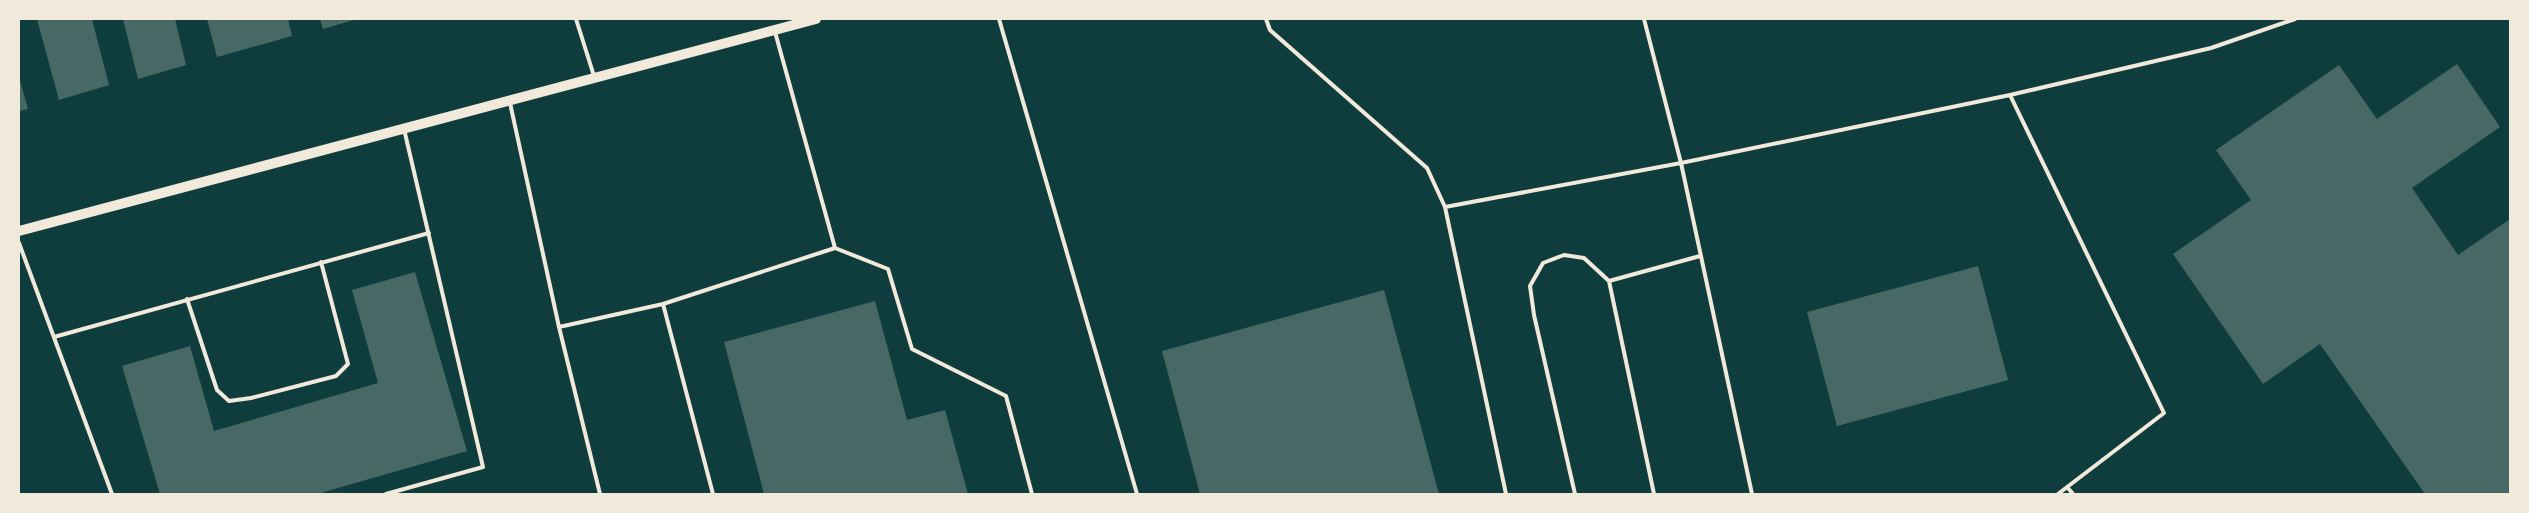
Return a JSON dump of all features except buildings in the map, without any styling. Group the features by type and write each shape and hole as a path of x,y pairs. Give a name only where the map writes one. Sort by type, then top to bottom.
{"main road":[{"path":"19,231 816,19"}],"lane":[{"path":"576,19 594,78"},
{"path":"999,19 1137,494"},
{"path":"1266,19 1270,30 1427,168 1445,207 1506,494"},
{"path":"1644,19 1681,163 1752,494"},
{"path":"1445,207 1681,163 2010,95 2211,48 2295,19"},
{"path":"774,30 835,248"},
{"path":"2010,95 2164,413 2058,494"},
{"path":"509,100 559,327 600,494"},
{"path":"386,494 483,467 404,129"},
{"path":"54,337 428,233"},
{"path":"19,243 112,494"},
{"path":"559,327 663,304 835,248 888,269 912,349 1006,396 1032,494"},
{"path":"1575,494 1534,315 1530,286 1543,263 1564,255 1584,258 1609,281 1654,494"},
{"path":"1609,281 1700,256"},
{"path":"188,299 217,390 229,401 251,398 336,376 348,364 321,262"},
{"path":"663,304 713,494"},
{"path":"2068,487 2073,494"}]}
